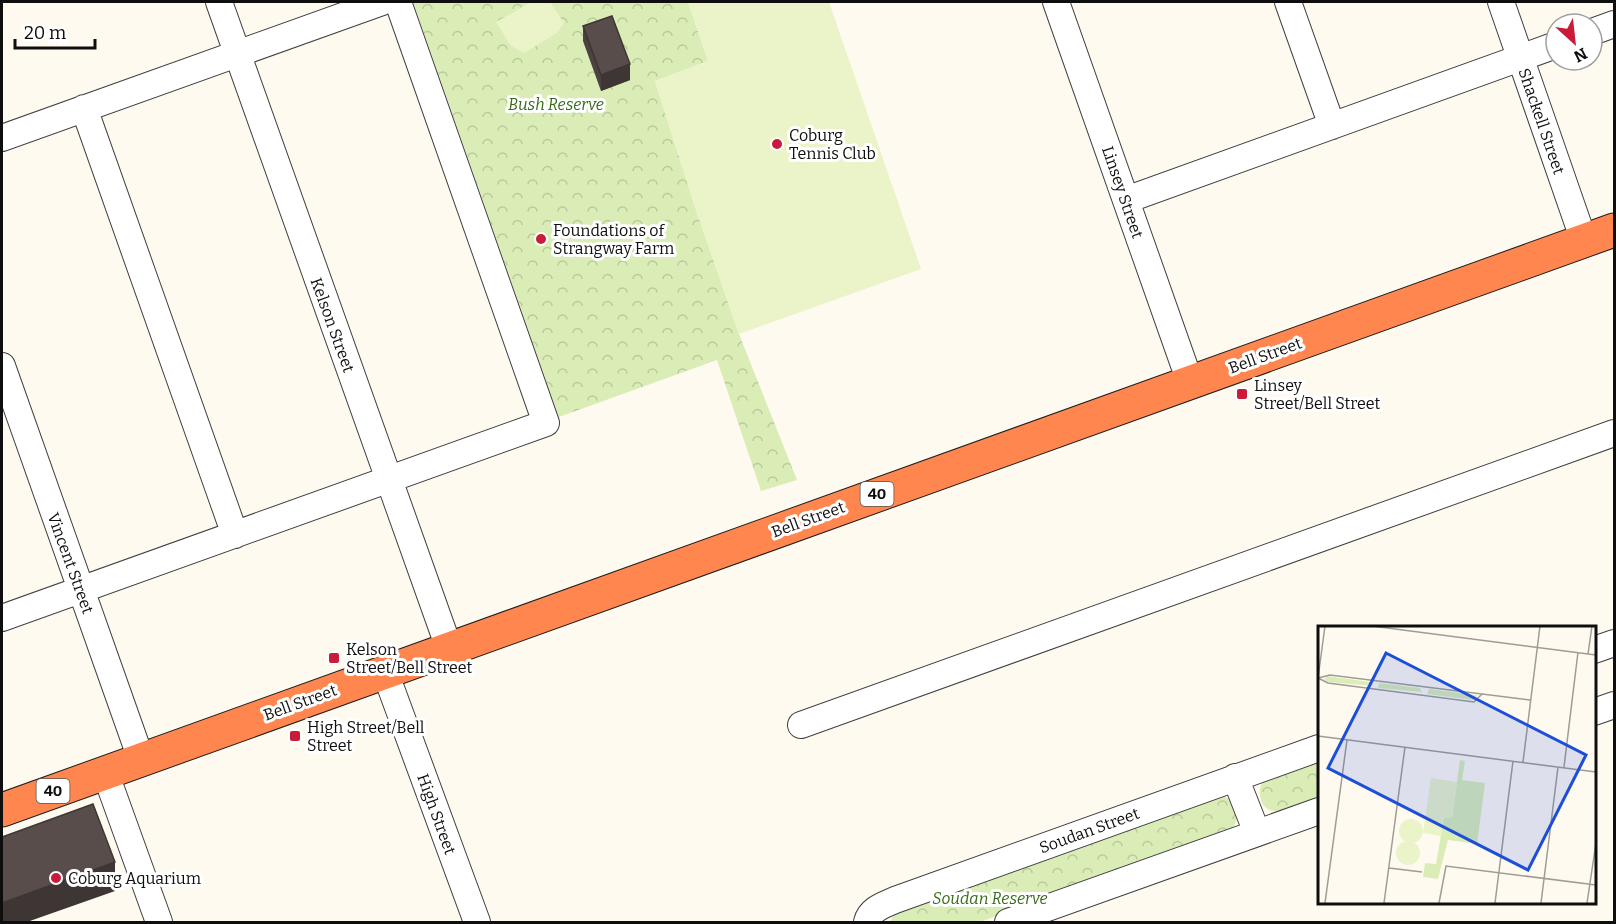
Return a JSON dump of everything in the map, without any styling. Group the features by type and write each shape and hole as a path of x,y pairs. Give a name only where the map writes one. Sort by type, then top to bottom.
{"highway":[{"name":"Bell Street","path":"2,810 1614,230"}],"street":[{"name":"Kelson Street","path":"219,2 449,648"},
{"path":"2,138 382,2"},
{"path":"2,618 546,423 398,2"},
{"name":"Linsey Street","path":"1056,2 1190,382"},
{"path":"1288,2 1332,126"},
{"name":"Shackell Street","path":"1501,2 1584,241"},
{"path":"1126,200 1544,49"},
{"path":"84,108 235,534"},
{"name":"Vincent Street","path":"2,366 141,759"},
{"path":"801,725 1614,433"},
{"path":"1595,650 1614,643"},
{"name":"High Street","path":"385,672 477,922"},
{"name":"Soudan Street","path":"867,922 877,909 895,900 1318,748"},
{"path":"105,772 159,922"},
{"path":"1235,777 1257,833"},
{"path":"1008,922 1318,811"}],"green space":[{"name":"Bush Reserve","path":"413,2 688,2 708,61 655,81 739,334 797,480 761,491 717,360 559,417"},
{"path":"531,2 550,2 564,23 557,33 524,53 511,46 496,22"},
{"name":"Coburg Tennis Club","path":"688,2 829,2 921,269 739,334 655,81 708,61"},
{"path":"1318,760 1318,799 1284,810 1268,809 1263,804 1260,795 1262,784 1266,779"},
{"name":"Soudan Reserve","path":"1217,797 1231,800 1237,812 1235,825 1224,834 980,922 890,922 893,916 904,908"}],"building":[{"path":"612,16 630,64 601,75 583,26"},
{"path":"93,804 115,862 2,903 2,837"}],"place":[{"name":"Coburg Tennis Club","path":"777,144"},
{"name":"Foundations of Strangway Farm","path":"541,239"},
{"name":"Linsey Street/Bell Street","path":"1242,394"},
{"name":"Kelson Street/Bell Street","path":"334,658"},
{"name":"High Street/Bell Street","path":"295,736"},
{"name":"Coburg Aquarium","path":"56,878"}]}
